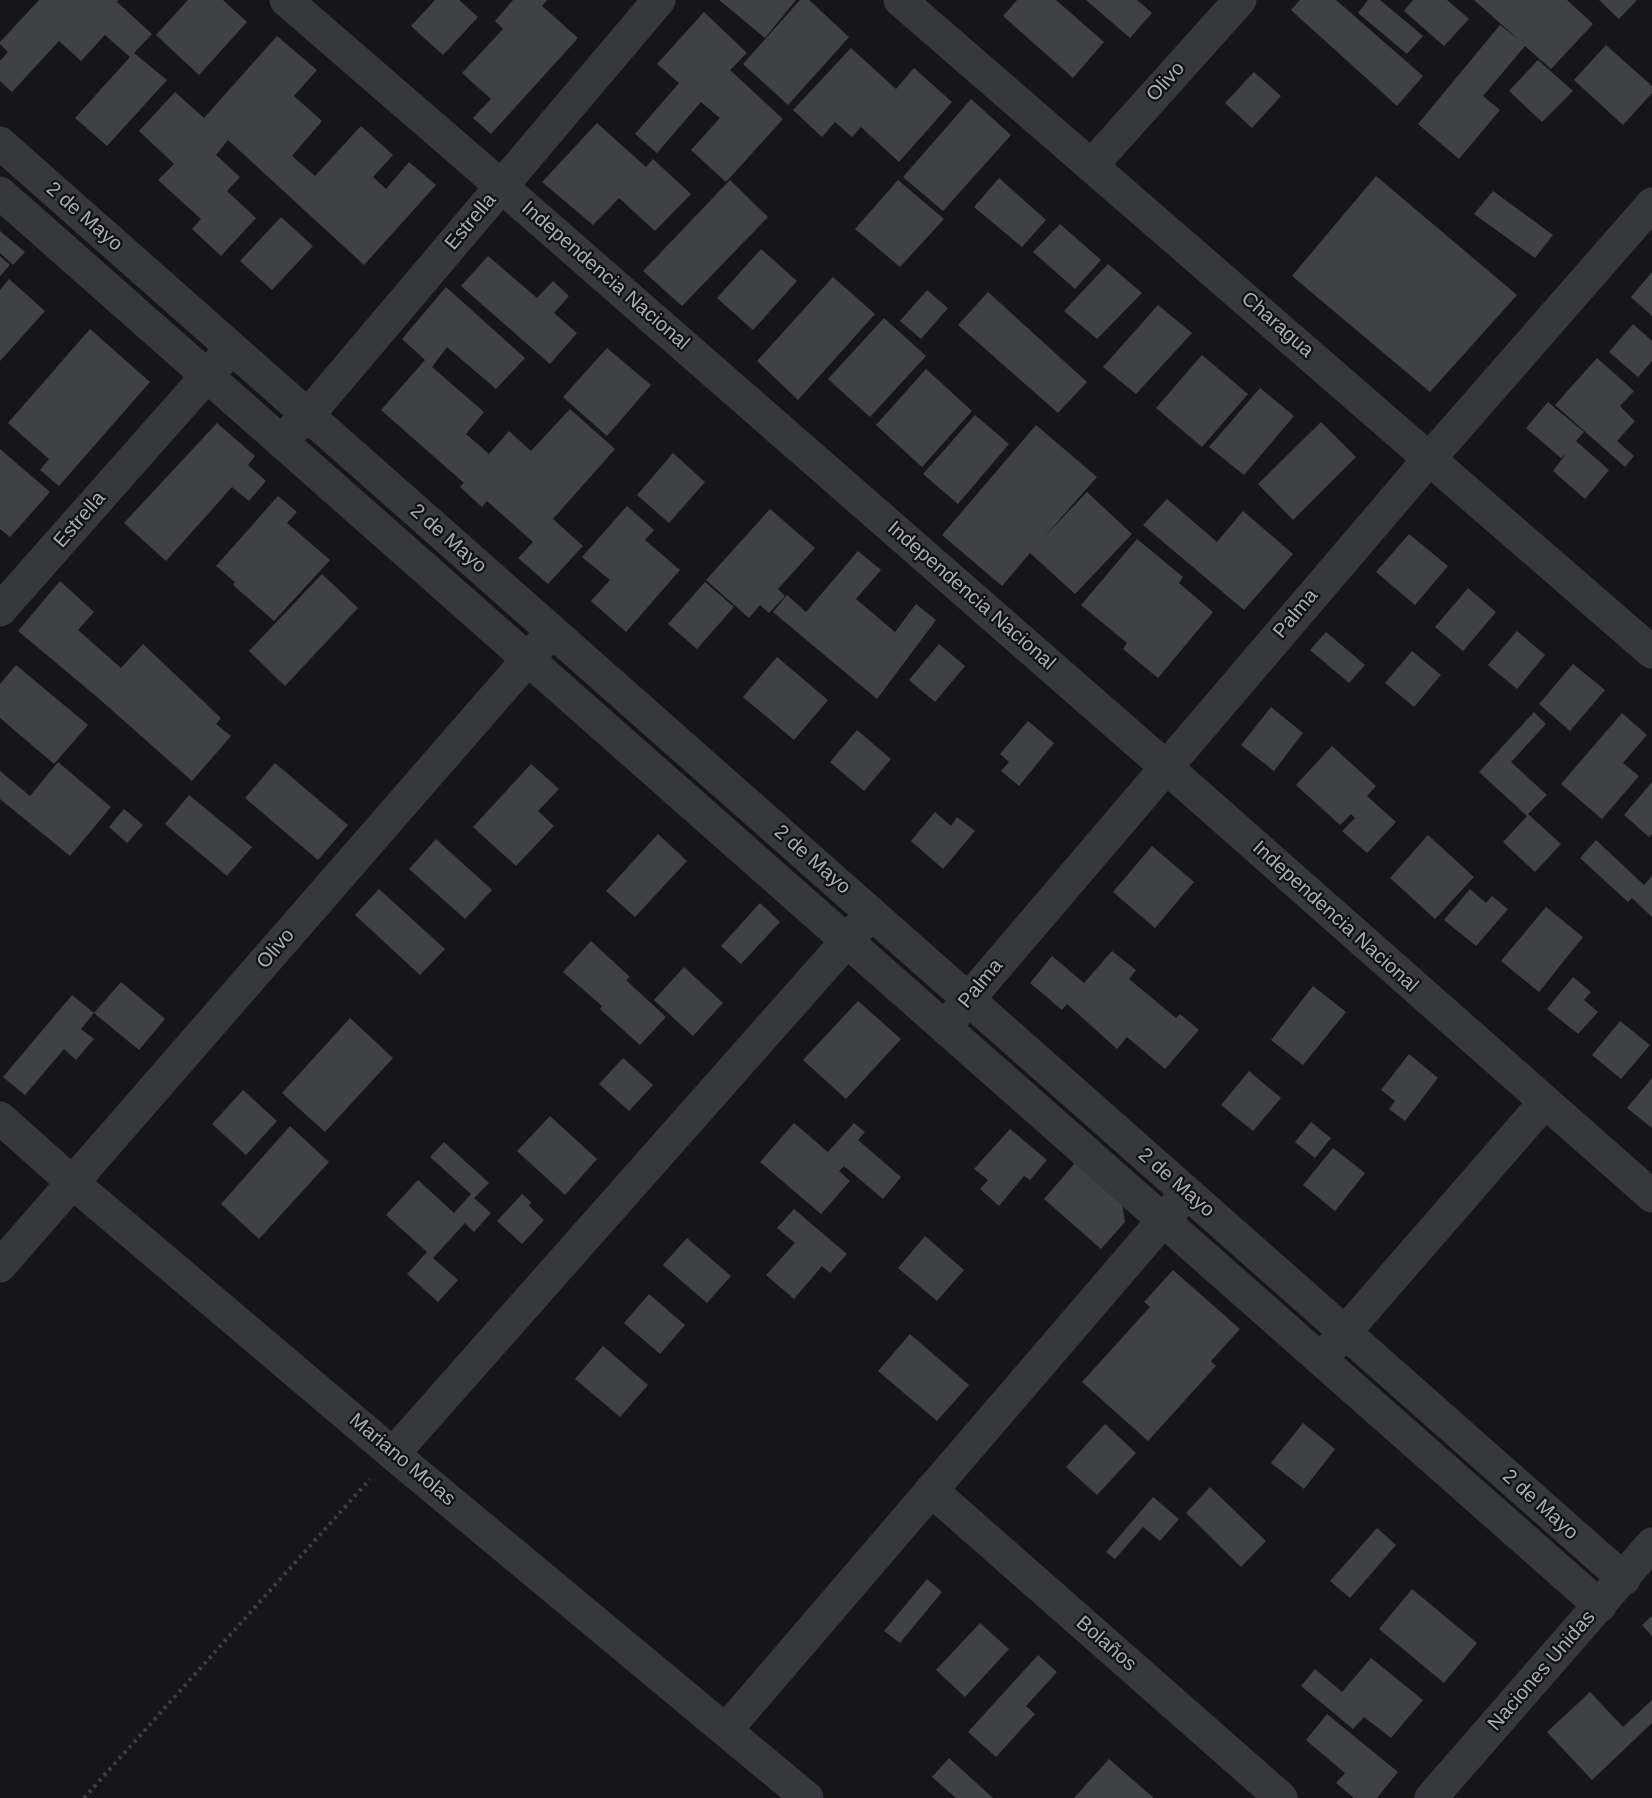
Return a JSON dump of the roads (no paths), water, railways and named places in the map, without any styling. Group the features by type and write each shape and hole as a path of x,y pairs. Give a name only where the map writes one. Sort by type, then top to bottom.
{"street":[{"name":"Independencia Nacional","path":"286,0 1166,767 1652,1196"},
{"name":"Estrella","path":"281,441 308,415 659,0"},
{"name":"Charagua","path":"900,0 1652,652"},
{"name":"Olivo","path":"1092,165 1240,0"},
{"name":"2 de Mayo","path":"0,143 1624,1579"},
{"name":"2 de Mayo","path":"0,193 1600,1606"},
{"name":"Palma","path":"945,1027 1430,458 1652,204"},
{"name":"Estrella","path":"0,610 232,348"},
{"name":"Olivo","path":"0,1266 552,631"},
{"path":"393,1454 872,913"},
{"path":"1321,1360 1544,1103"},
{"name":"Mariano Molas","path":"0,1118 393,1454 807,1798"},
{"path":"726,1730 1187,1192"},
{"name":"Bolaños","path":"931,1490 1281,1798"},
{"name":"Naciones Unidas","path":"1431,1798 1624,1579 1652,1544"}]}
